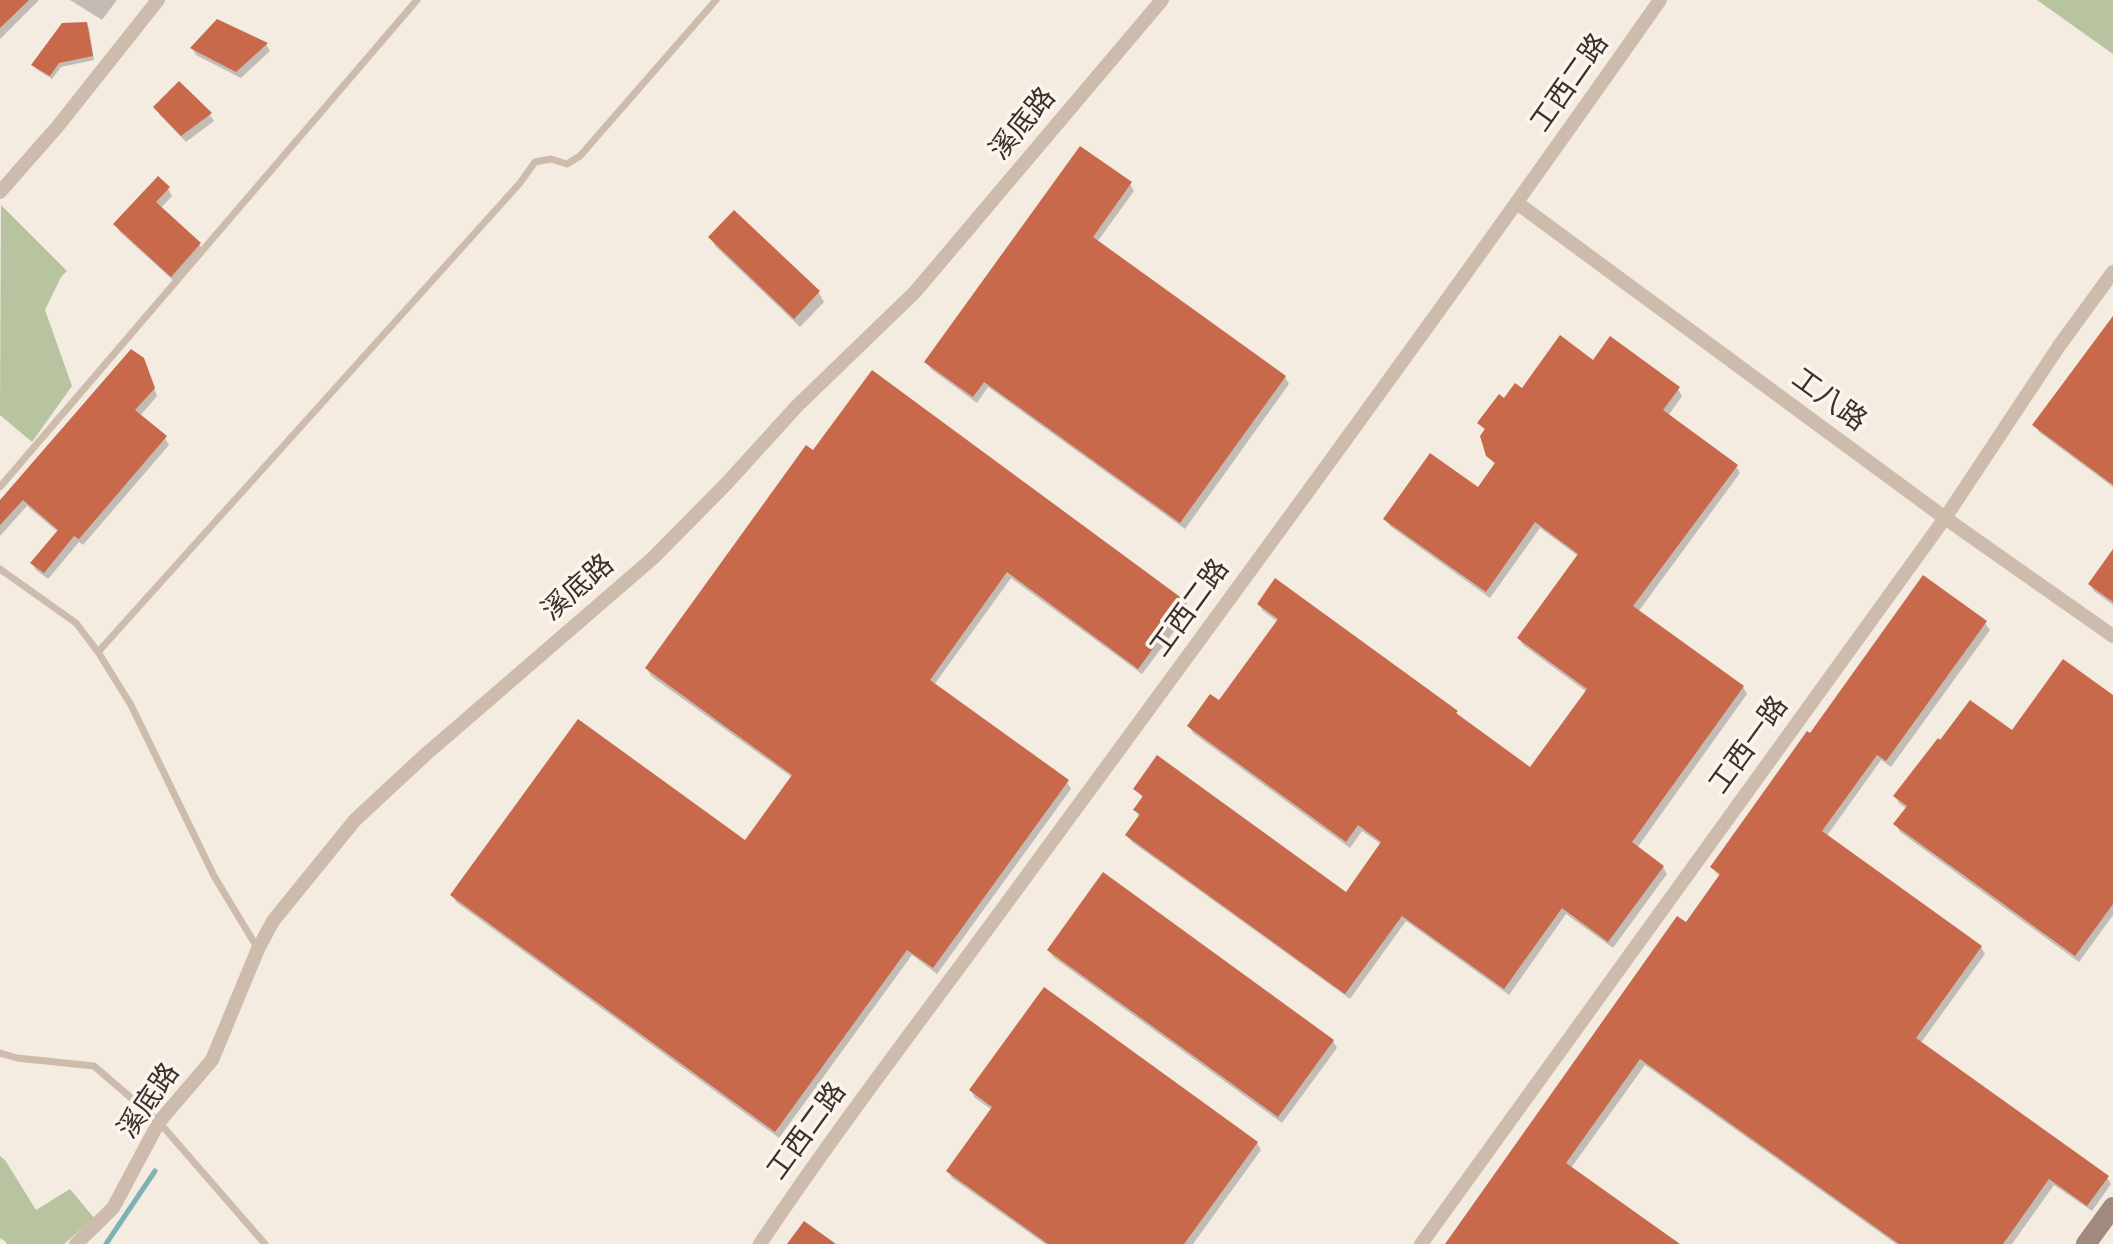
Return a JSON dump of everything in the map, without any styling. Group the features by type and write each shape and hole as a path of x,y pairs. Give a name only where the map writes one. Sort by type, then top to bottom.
{"street":[{"path":"0,192 58,126 158,0"},
{"name":"溪底路","path":"76,1244 113,1208 159,1122 212,1060 258,949 273,921 355,820 425,755 653,558 797,406 915,292 1162,0"},
{"name":"工西二路","path":"760,1244 806,1174 1036,864 1517,203 1660,0"},
{"name":"工八路","path":"1517,203 1945,518 2113,636"},
{"name":"工西一路","path":"1421,1244 1945,518 2059,346 2113,272"},
{"path":"2086,1244 2113,1207"}],"lane":[{"path":"0,487 417,0"},
{"path":"98,652 520,183 535,162 551,159 567,164 580,156 716,0"},
{"path":"0,569 76,623 98,652 131,705 214,876 258,949"},
{"path":"0,1053 17,1058 94,1066 159,1122 265,1244"}],"green space":[{"path":"2037,0 2113,0 2113,54"},
{"path":"1,205 67,271 45,310 72,386 32,442 0,415"},
{"path":"0,1156 36,1210 70,1189 94,1218 64,1244 6,1244 0,1238"}],"building":[{"path":"0,0 29,0 0,28"},
{"path":"217,19 268,43 236,72 190,48"},
{"path":"87,22 93,56 59,63 50,76 31,65 62,23"},
{"path":"179,81 212,113 181,136 153,107"},
{"path":"1080,146 1132,182 1093,237 1286,376 1180,523 984,382 973,397 924,362"},
{"path":"158,176 170,187 156,202 201,243 171,277 113,224"},
{"path":"734,210 820,291 794,319 708,237"},
{"path":"2113,316 2113,485 2032,425"},
{"path":"1560,335 1593,360 1610,336 1680,387 1663,410 1738,465 1633,606 1744,686 1632,842 1664,866 1608,942 1562,908 1504,989 1402,916 1345,994 1125,835 1140,814 1133,810 1143,796 1133,789 1157,755 1346,892 1381,842 1358,825 1346,842 1187,726 1210,694 1219,700 1278,619 1257,604 1275,578 1530,767 1587,689 1517,638 1578,554 1535,522 1486,592 1383,519 1430,453 1478,487 1495,463 1486,456 1480,436 1485,429 1477,423 1499,394 1504,398 1515,383 1522,388"},
{"path":"131,349 144,358 155,388 135,410 167,436 79,539 74,536 44,573 30,563 58,530 23,500 0,525 0,500"},
{"path":"872,370 1187,602 1138,669 1007,572 930,680 1069,780 933,968 907,950 775,1132 450,895 578,719 745,840 792,775 645,668 806,445 813,450"},
{"path":"2113,549 2113,602 2088,584"},
{"path":"1923,575 1987,621 1886,761 1877,755 1822,831 1982,946 1916,1038 2109,1176 2087,1206 2049,1179 2003,1244 1899,1244 1640,1059 1566,1163 1680,1244 1445,1244 1677,916 1686,922 1720,874 1710,867"},
{"path":"2063,659 2113,695 2113,904 2075,956 1893,824 1907,806 1893,796 1970,700 2012,730"},
{"path":"1103,872 1334,1040 1278,1117 1047,950"},
{"path":"1044,987 1258,1142 1184,1244 1048,1244 946,1171 992,1107 969,1090"},
{"path":"804,1221 836,1244 787,1244"}],"waterway":[{"path":"106,1244 155,1171"}]}
